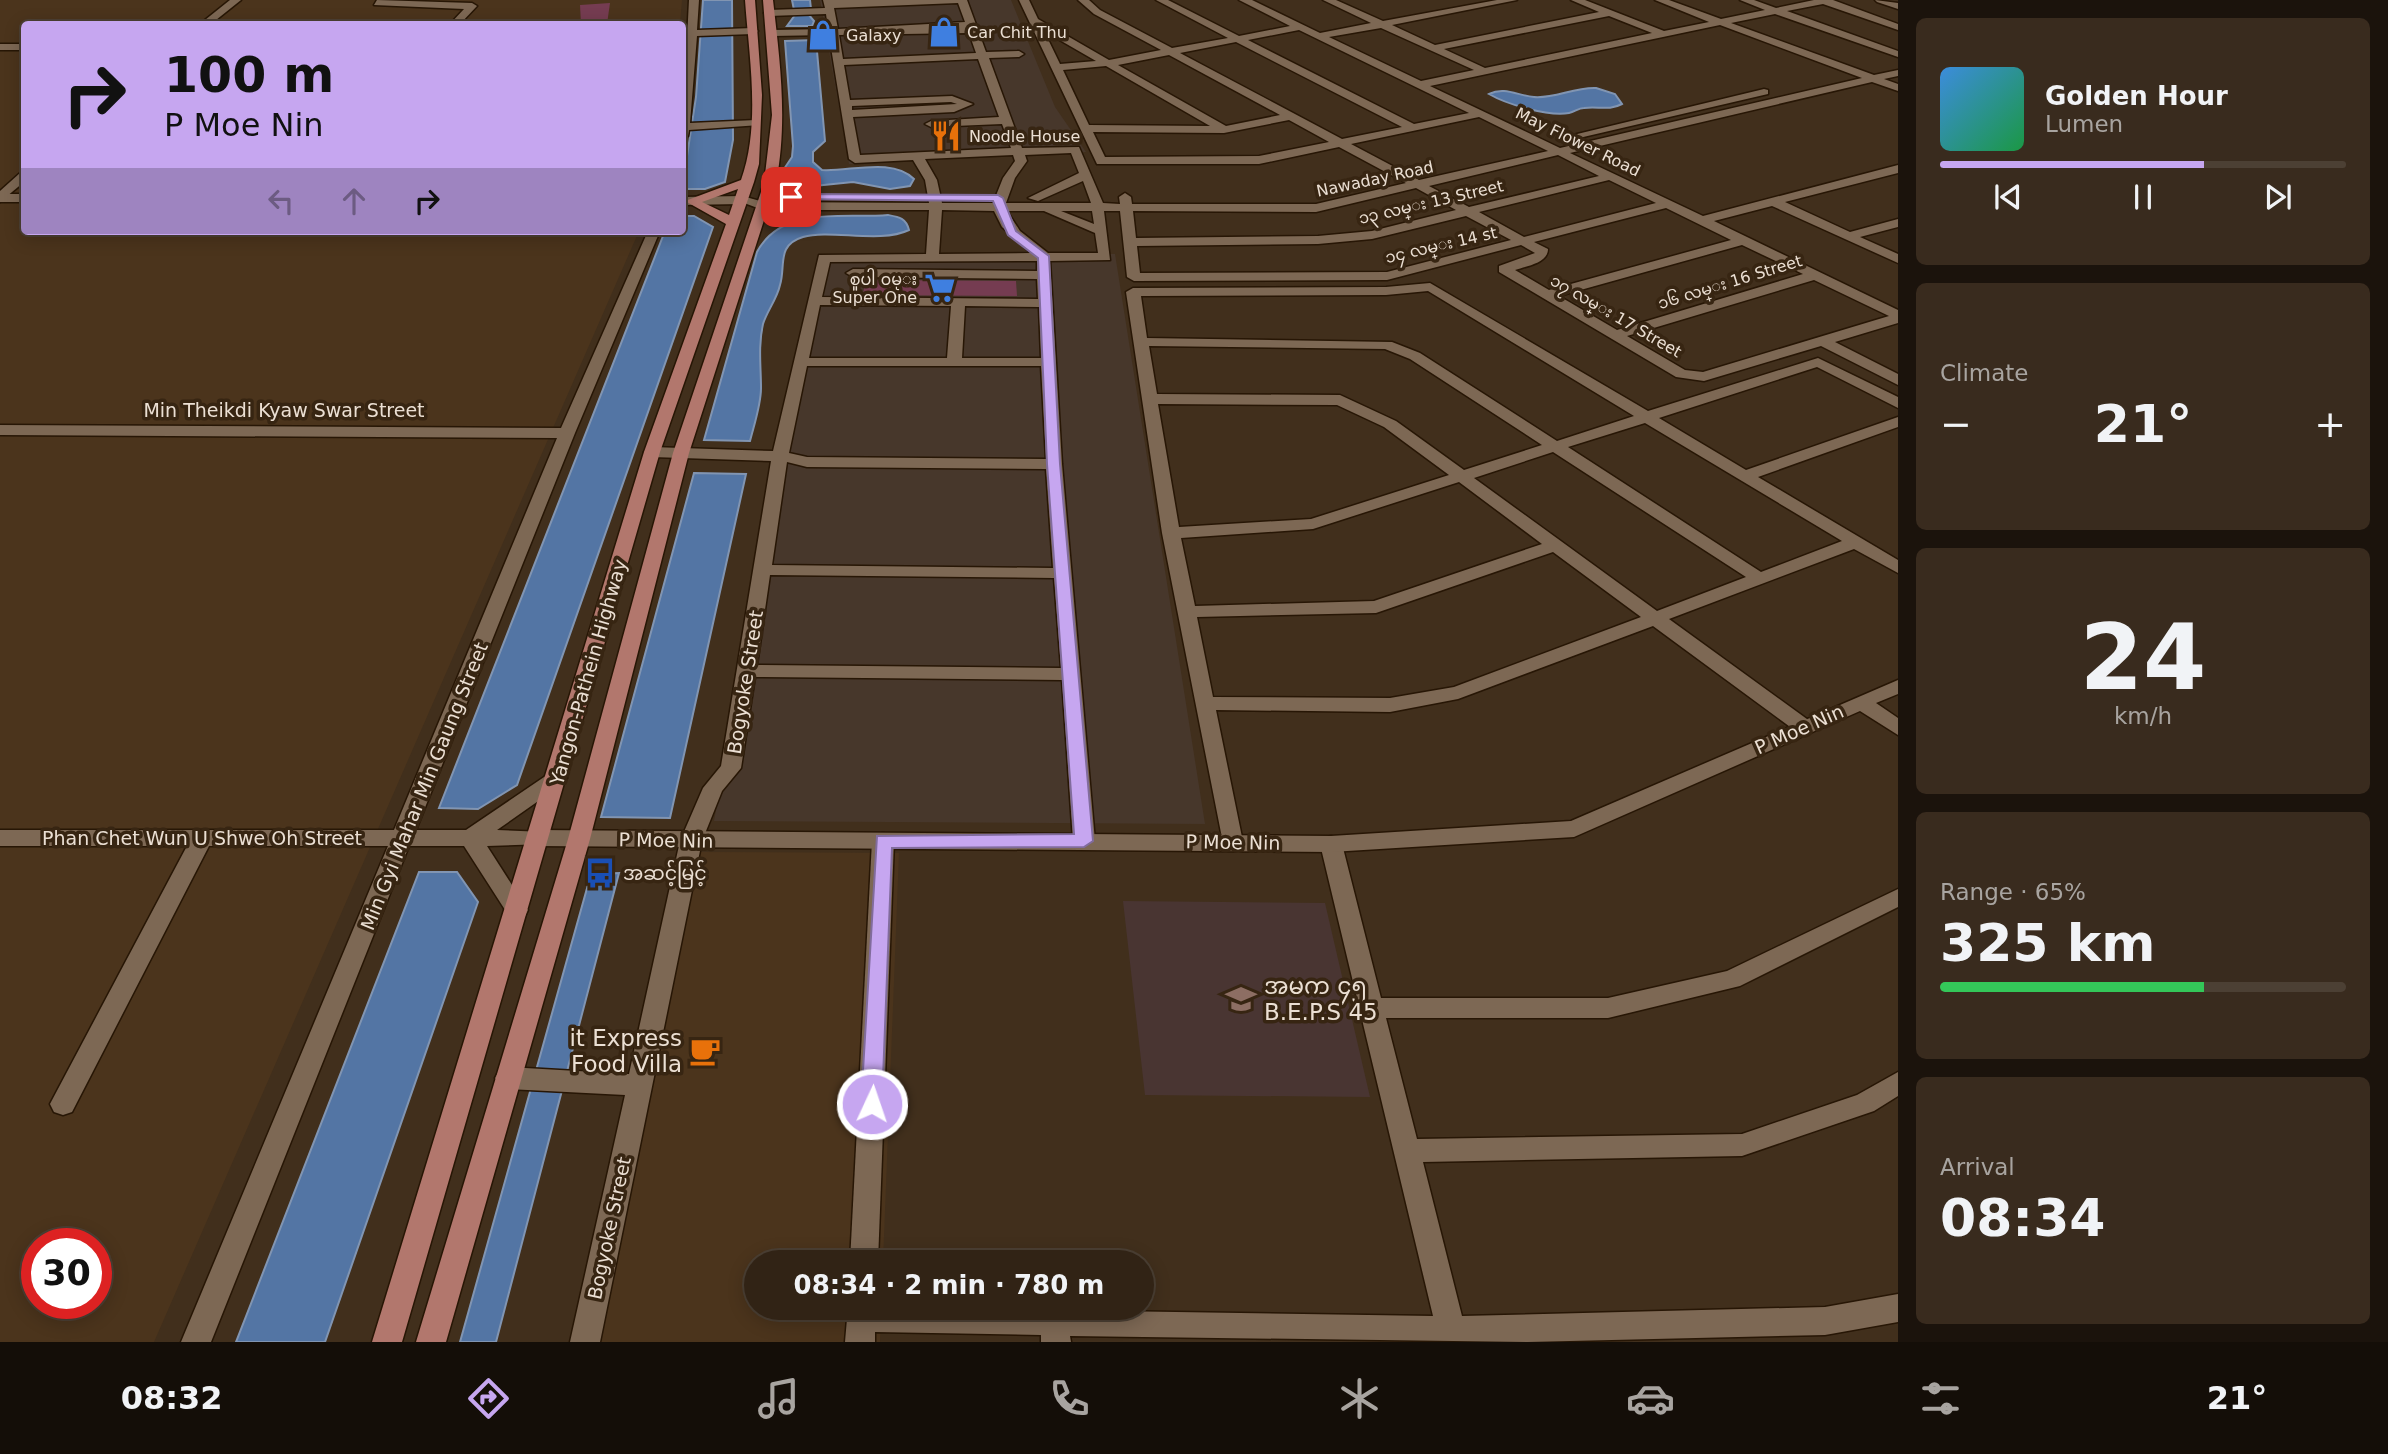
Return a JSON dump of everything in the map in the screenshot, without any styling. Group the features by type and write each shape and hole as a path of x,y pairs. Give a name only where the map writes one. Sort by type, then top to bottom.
{"main road":[{"name":"Yangon-Pathein Highway","path":"387,1342 652,452 753,164 757,123 750,0"},
{"name":"Yangon-Pathein Highway","path":"431,1342 513,1078 681,453 775,164 777,138 768,0"},
{"path":"687,201 745,191"},
{"path":"687,201 734,223"}],"street":[{"path":"209,21 236,0"},
{"path":"686,88 687,46 696,33 694,0"},
{"path":"769,13 814,12 829,5 961,0 1021,161 1006,181 998,202 1012,233 1043,256"},
{"path":"1024,0 1101,161 1259,160 1483,113"},
{"path":"1083,0 1097,12 1524,243"},
{"path":"1161,0 1411,127"},
{"name":"May Flower Road","path":"1244,0 1547,143 1700,221 1898,316"},
{"path":"1332,2 1354,0"},
{"path":"1320,36 1512,0"},
{"path":"1576,0 1663,34"},
{"path":"1660,0 1898,88"},
{"path":"1745,0 1898,54"},
{"path":"1880,0 1898,6"},
{"path":"1422,84 1826,1 1898,27"},
{"path":"1332,2 1484,71"},
{"path":"376,3 472,6 459,21"},
{"path":"829,5 855,159 916,156 1019,152 1075,149 1097,202 1105,257 932,258 936,202 930,171 916,156"},
{"path":"1435,48 1610,13"},
{"path":"1034,21 1224,130"},
{"path":"772,33 973,27"},
{"path":"1056,67 1110,64 1301,27"},
{"path":"696,33 753,31"},
{"path":"0,47 21,47"},
{"path":"839,62 1019,54"},
{"name":"Nawaday Road","path":"687,201 745,191 764,201 1126,202 1309,197 1406,177 1663,114 1898,61"},
{"name":"Nawaday Road","path":"1126,202 1316,208 1422,186 1898,73"},
{"path":"952,99 968,104 965,108 954,109 846,109 952,99"},
{"path":"1085,128 1224,130 1291,116"},
{"path":"915,124 1007,120"},
{"path":"686,130 757,123"},
{"path":"849,127 863,127"},
{"path":"1700,221 1898,169"},
{"path":"1037,202 1086,175"},
{"name":"၁၃ လမ္း 13 Street","path":"1129,242 1318,240 1372,235 1612,176"},
{"path":"0,198 21,182"},
{"path":"0,198 21,198"},
{"path":"1037,202 1101,232"},
{"path":"1126,202 1129,242"},
{"path":"1774,202 1898,259"},
{"name":"၁၄ လမ္း 14 st","path":"1129,242 1134,277 1387,276 1524,243 1667,204"},
{"path":"1849,236 1898,223"},
{"name":"Min Gyi Mahar Min Gaung Street","path":"196,1342 568,433 652,235"},
{"path":"1545,295 1741,240"},
{"name":"၁၇ လမ္း 17 Street","path":"1524,243 1543,255 1504,269 1681,374 1693,378 1823,341 1898,316"},
{"path":"1043,256 1053,459 1084,841"},
{"name":"Bogyoke Street","path":"585,1342 691,841 713,788 731,768 780,456 824,258 932,258"},
{"path":"853,273 1044,275"},
{"name":"၁၆ လမ္း 16 Street","path":"1615,335 1815,275"},
{"path":"1232,842 1171,533 1133,292 1386,291 1430,287 1898,568"},
{"path":"815,301 1044,303"},
{"path":"954,362 958,302"},
{"path":"1823,341 1898,380"},
{"path":"1141,342 1387,345 1415,356 1759,578"},
{"path":"802,362 1048,362"},
{"path":"1171,533 1312,524 1818,362 1898,403"},
{"path":"1150,399 1340,400 1390,424 1804,727"},
{"path":"1745,476 1898,422"},
{"name":"Min Theikdi Kyaw Swar Street","path":"0,430 568,433"},
{"path":"652,452 780,456 807,462 1053,459"},
{"path":"1205,704 1390,705 1458,693 1856,542"},
{"path":"1187,612 1376,607 1495,568 1554,545"},
{"path":"763,570 1062,573"},
{"path":"746,671 1069,674"},
{"name":"P Moe Nin","path":"470,838 1331,844 1573,829 1898,686"},
{"path":"1861,702 1898,728"},
{"path":"517,911 470,838 557,778"},
{"path":"63,1104 204,837"},
{"name":"Phan Chet Wun U Shwe Oh Street","path":"0,838 470,838"},
{"path":"865,1250 883,841"},
{"path":"1331,844 1452,1336"},
{"path":"1371,1008 1608,1008 1732,979 1898,897"},
{"path":"513,1078 639,1085"},
{"path":"1408,1150 1742,1145 1866,1102 1898,1083"},
{"path":"861,1323 1056,1332 1452,1336 1825,1321 1898,1308"}],"shaded area":[{"path":"0,0 682,0 680,21 21,21 21,235 637,235 154,1342 0,1342"},
{"path":"820,0 1011,0 1055,107 1086,152 849,164"},
{"path":"819,254 1115,254 1205,824 714,821"},
{"path":"698,852 899,853 883,1250 744,1250 744,1320 881,1320 880,1342 599,1342"},
{"name":"အမက ၄၅ B.E.P.S 45","path":"1123,901 1325,903 1370,1097 1145,1095"}],"water":[{"path":"703,0 732,0 733,140 725,182 705,189 686,189 686,163 696,97"},
{"path":"792,0 810,0 811,9 808,14 814,21 812,26 787,26 795,15"},
{"path":"816,40 825,141 813,152 813,162 822,170 870,167 894,169 905,172 914,179 910,186 890,189 853,182 814,186 786,179 782,172 792,157 793,146 785,41"},
{"path":"1596,88 1615,94 1622,104 1608,108 1582,108 1561,114 1517,105 1489,94 1506,91 1542,97"},
{"path":"888,215 902,219 909,230 884,236 814,235 803,237 789,245 785,251 779,290 761,332 761,395 750,441 704,440 757,252 768,237 782,227 815,217"},
{"path":"686,216 694,216 713,227 517,785 478,809 439,808 663,235 686,235"},
{"path":"694,473 746,474 670,818 601,817"},
{"path":"419,872 457,872 478,902 325,1342 236,1342"},
{"path":"619,873 496,1342 460,1342 591,874"}],"building":[{"path":"610,3 607,21 581,21 580,5"},
{"name":"စူပါ ၀မ္း Super One","path":"865,280 1016,281 1017,296 863,295"}],"place":[{"name":"Car Chit Thu","path":"944,32"},
{"name":"Galaxy","path":"823,35"},
{"name":"Noodle House","path":"946,136"},
{"name":"စူပါ ၀မ္း Super One","path":"940,288"},
{"name":"အဆင့်မြင့်","path":"600,873"},
{"name":"အမက ၄၅ B.E.P.S 45","path":"1241,999"},
{"name":"it Express Food Villa","path":"705,1051"}],"route":[{"path":"791,197 998,198 1012,233 1043,256 1054,464 1084,841 883,841 872,1104"}]}
